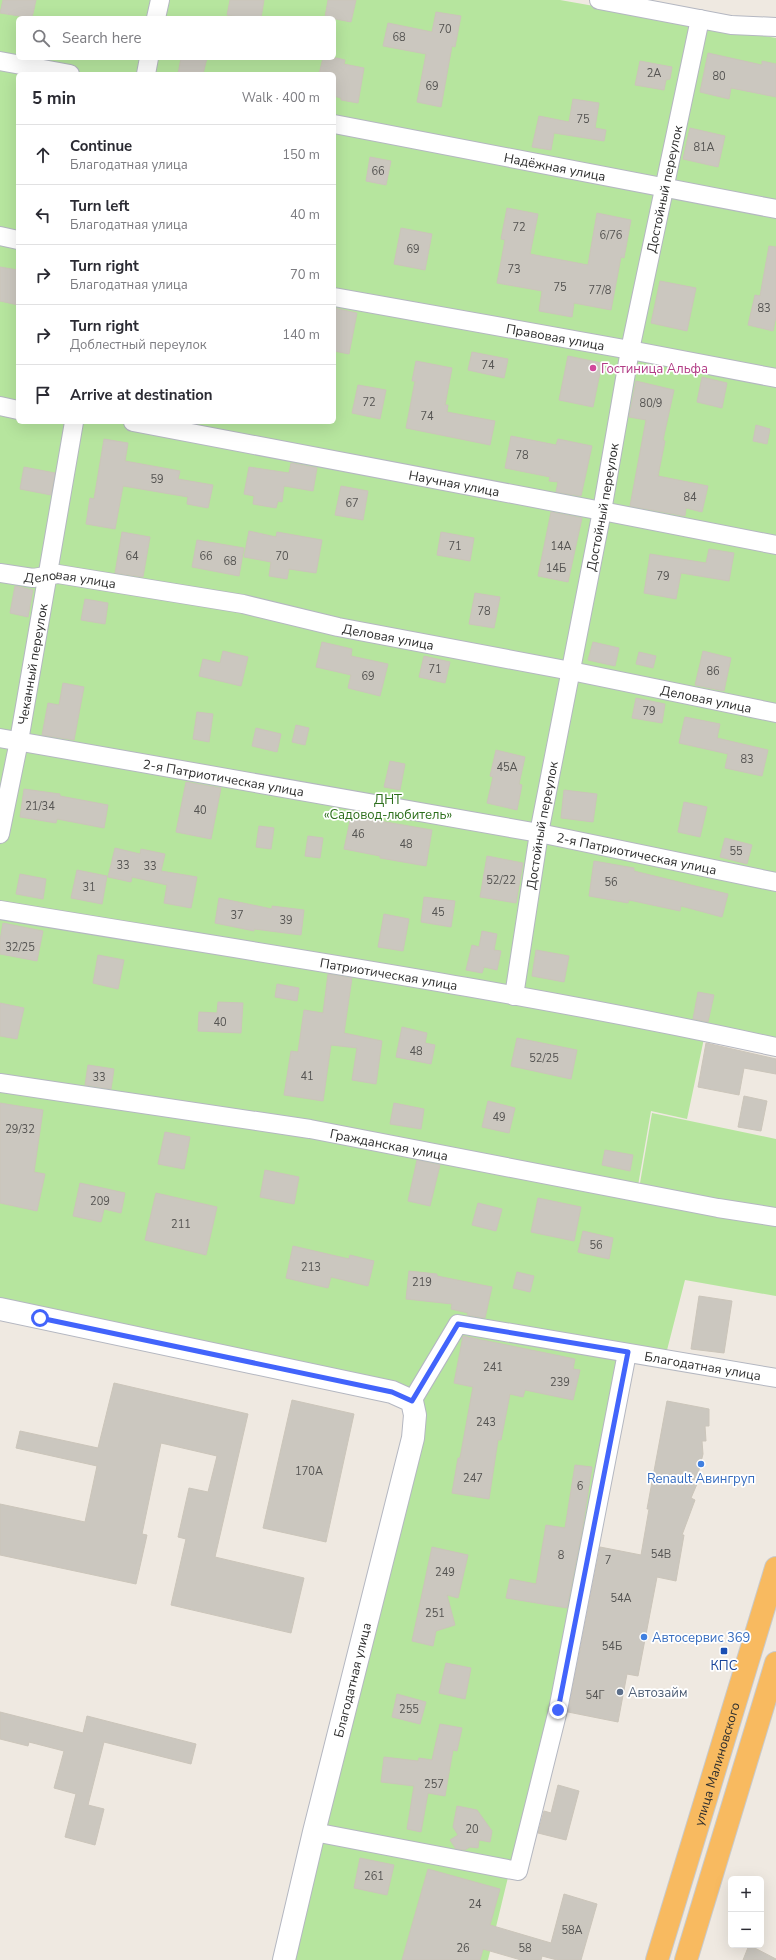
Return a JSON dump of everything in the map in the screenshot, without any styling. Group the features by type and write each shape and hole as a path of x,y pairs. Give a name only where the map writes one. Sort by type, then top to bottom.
{"highway":[{"name":"улица Малиновского","path":"657,1960 776,1568"},
{"path":"686,1960 776,1663"}],"street":[{"path":"156,16 160,0"},
{"path":"599,0 732,25 776,27"},
{"name":"Достойный переулок","path":"514,996 539,833 602,511 630,350 700,19"},
{"path":"146,72 149,60"},
{"path":"0,61 59,72"},
{"name":"Надёжная улица","path":"336,124 776,209"},
{"path":"0,236 16,240"},
{"name":"Правовая улица","path":"336,297 630,350 776,378"},
{"path":"0,406 16,410"},
{"name":"Чеканный переулок","path":"0,834 19,741 46,576 74,424"},
{"name":"Научная улица","path":"144,424 776,545"},
{"name":"Деловая улица","path":"0,573 33,578 58,574 243,604 338,627 571,671 776,714"},
{"name":"2-я Патриотическая улица","path":"0,738 539,833 776,882"},
{"name":"Патриотическая улица","path":"0,910 514,996 707,1032 776,1047"},
{"name":"Гражданская улица","path":"0,1083 310,1128 718,1208 776,1217"},
{"path":"0,1309 392,1392 412,1401"},
{"name":"Благодатная улица","path":"284,1960 314,1832 413,1438 415,1415 412,1401 458,1324 776,1378"},
{"path":"314,1832 518,1871 558,1710 628,1352"}],"green space":[{"name":"ДНТ «Садовод-любитель»","path":"0,0 560,0 776,38 776,1043 706,1029 687,1119 651,1111 636,1197 776,1221 776,1296 685,1280 666,1354 622,1346 567,1633 488,1960 290,1960 421,1395 0,1301"},
{"path":"652,1113 776,1139 776,1212 639,1189"}],"building":[{"path":"3,0 36,0 32,16 19,16 0,13"},
{"path":"230,0 264,0 261,16 227,15"},
{"path":"328,0 356,0 351,22 336,19 336,16 325,16"},
{"path":"436,12 461,16 455,47 452,46 441,107 417,102 426,54 383,46 388,23 432,32"},
{"path":"708,53 762,65 762,61 776,64 776,97 731,88 729,99 700,92"},
{"path":"336,58 345,60 344,64 364,68 358,103 341,100 341,98 336,97 336,72 320,72 322,60 336,60"},
{"path":"181,60 206,60 204,72 178,72"},
{"path":"640,61 672,67 670,79 666,80 664,90 635,85"},
{"path":"573,99 599,103 595,128 606,130 604,141 554,133 551,150 532,147 539,116 569,122"},
{"path":"690,128 725,136 718,167 683,159"},
{"path":"370,157 391,161 386,185 366,181"},
{"path":"507,208 538,214 530,254 588,265 597,213 631,220 624,258 621,257 611,310 574,303 572,317 539,311 542,291 497,283 505,240 501,239"},
{"path":"401,228 432,234 425,270 394,264"},
{"path":"769,246 776,247 776,317 773,331 748,325 755,295 760,296"},
{"path":"0,267 16,270 16,305 0,301"},
{"path":"660,281 696,288 687,331 651,323"},
{"path":"336,308 357,313 349,354 336,351"},
{"path":"472,352 508,359 504,378 468,370"},
{"path":"568,356 602,363 593,407 559,400"},
{"path":"416,361 452,368 445,405 448,405 447,412 495,421 490,445 406,428 415,381 412,381"},
{"path":"702,377 727,383 722,408 697,402"},
{"path":"636,381 674,390 663,440 665,441 658,476 708,486 702,512 686,508 685,516 630,506 646,420 629,417"},
{"path":"358,385 386,390 380,419 352,413"},
{"path":"756,425 770,429 767,444 753,441"},
{"path":"511,436 556,445 558,439 592,446 581,496 556,492 558,482 549,481 550,477 505,468"},
{"path":"104,439 128,443 125,461 180,471 178,479 213,485 208,508 187,504 188,497 123,486 115,529 86,524 90,498 94,499"},
{"path":"291,463 317,468 313,491 284,486 282,502 278,501 276,508 253,504 254,496 244,494 249,467 289,473"},
{"path":"24,467 55,473 51,495 20,489"},
{"path":"341,486 368,491 363,520 335,515"},
{"path":"551,512 582,518 568,582 538,576"},
{"path":"249,531 276,537 277,532 322,540 316,573 289,569 287,579 269,576 271,562 244,557"},
{"path":"122,532 150,537 143,577 115,573"},
{"path":"441,532 474,538 470,561 437,555"},
{"path":"197,540 244,548 239,576 192,567"},
{"path":"709,549 734,553 729,581 681,573 676,599 644,593 650,554 706,563"},
{"path":"15,586 33,590 28,617 10,613"},
{"path":"475,593 500,597 494,628 469,624"},
{"path":"85,599 108,603 105,624 81,620"},
{"path":"322,642 352,649 351,656 388,664 380,696 348,688 351,675 316,667"},
{"path":"593,642 619,648 615,666 588,660"},
{"path":"223,651 248,657 241,686 199,676 203,659 220,663"},
{"path":"703,651 731,658 724,691 695,685"},
{"path":"639,652 656,656 653,668 636,664"},
{"path":"424,656 450,662 445,683 419,677"},
{"path":"63,683 84,687 74,740 42,735 48,703 59,705"},
{"path":"636,698 665,704 662,723 632,718"},
{"path":"197,712 213,714 209,742 193,739"},
{"path":"685,717 720,724 717,738 768,750 762,776 725,768 728,754 679,743"},
{"path":"296,725 309,728 305,745 292,742"},
{"path":"256,728 281,734 277,752 252,746"},
{"path":"496,750 525,757 519,784 522,785 517,810 487,803 493,777 490,776"},
{"path":"390,761 405,764 400,790 384,787"},
{"path":"186,782 221,788 211,839 176,832"},
{"path":"24,789 60,794 60,796 108,805 104,828 57,819 56,823 20,817"},
{"path":"564,790 597,794 593,822 561,818"},
{"path":"684,802 707,807 700,837 678,832"},
{"path":"351,816 432,830 426,866 380,858 380,856 344,849"},
{"path":"259,826 274,828 271,849 256,847"},
{"path":"308,836 323,838 320,858 305,856"},
{"path":"725,838 752,845 747,864 720,857"},
{"path":"115,848 140,854 141,849 165,854 161,871 197,877 191,908 164,903 167,885 132,877 131,882 108,877"},
{"path":"487,856 523,863 516,903 480,897"},
{"path":"594,861 634,868 634,871 728,894 722,917 681,906 680,911 629,900 628,903 589,896"},
{"path":"77,870 107,876 102,904 71,898"},
{"path":"20,874 46,879 43,899 16,894"},
{"path":"424,897 455,901 451,927 421,922"},
{"path":"219,898 272,909 272,906 304,910 301,935 254,929 254,931 215,923"},
{"path":"384,914 409,919 403,951 378,947"},
{"path":"3,923 43,931 37,961 0,954 0,940"},
{"path":"482,931 497,934 494,950 501,951 497,970 484,967 482,973 466,970 472,945 479,947"},
{"path":"536,950 569,956 564,982 532,976"},
{"path":"98,955 124,960 118,989 93,983"},
{"path":"328,974 352,978 344,1033 382,1041 376,1084 352,1080 357,1048 331,1045 323,1101 284,1095 291,1051 298,1052 304,1010 323,1013"},
{"path":"277,984 299,988 297,1001 275,997"},
{"path":"698,992 714,995 708,1022 693,1019"},
{"path":"218,1002 243,1003 241,1033 198,1031 199,1012 217,1013"},
{"path":"0,1003 24,1008 17,1039 0,1036"},
{"path":"402,1027 427,1033 425,1043 435,1045 431,1064 396,1057"},
{"path":"517,1038 577,1050 571,1079 511,1066"},
{"path":"706,1043 776,1059 776,1074 744,1068 739,1095 698,1087"},
{"path":"88,1065 114,1069 111,1089 85,1085"},
{"path":"744,1096 767,1101 761,1131 738,1127"},
{"path":"488,1101 515,1108 509,1133 482,1127"},
{"path":"0,1103 43,1110 34,1172 45,1174 37,1211 0,1203"},
{"path":"394,1103 424,1109 421,1129 390,1124"},
{"path":"165,1132 190,1137 184,1169 158,1164"},
{"path":"605,1150 633,1155 630,1171 602,1165"},
{"path":"417,1160 440,1165 430,1206 408,1201"},
{"path":"265,1170 299,1177 294,1204 260,1197"},
{"path":"80,1183 125,1193 121,1213 104,1209 101,1222 73,1216"},
{"path":"156,1193 217,1207 206,1255 145,1240"},
{"path":"538,1198 581,1207 574,1241 531,1232"},
{"path":"478,1203 502,1209 496,1231 472,1225"},
{"path":"583,1231 613,1238 609,1259 578,1252"},
{"path":"293,1246 349,1259 350,1255 374,1261 368,1286 331,1277 328,1288 286,1278"},
{"path":"409,1271 437,1274 437,1276 492,1287 485,1318 467,1315 468,1313 451,1309 452,1304 406,1299"},
{"path":"517,1272 534,1276 530,1292 513,1288"},
{"path":"699,1296 732,1301 724,1353 691,1349"},
{"path":"463,1336 575,1359 573,1369 580,1370 573,1400 525,1390 523,1397 510,1394 501,1440 498,1440 489,1499 452,1493 473,1387 454,1383"},
{"path":"114,1383 248,1414 215,1557 304,1578 291,1633 171,1605 186,1539 178,1537 189,1488 208,1492 217,1456 161,1443 142,1534 147,1535 136,1584 0,1555 0,1504 85,1522 97,1466 16,1448 20,1431 98,1448"},
{"path":"292,1400 354,1414 326,1542 263,1528"},
{"path":"667,1401 709,1409 709,1426 705,1426 706,1441 702,1441 703,1454 699,1470 693,1482 697,1484 691,1498 695,1500 682,1535 684,1535 676,1581 657,1577 638,1676 627,1674 618,1722 568,1712 600,1547 641,1555 649,1509 647,1509"},
{"path":"575,1465 592,1467 582,1531 567,1608 506,1598 510,1579 536,1584 546,1525 565,1528"},
{"path":"432,1547 468,1555 458,1598 447,1595 455,1625 436,1631 433,1646 412,1641"},
{"path":"446,1663 471,1668 465,1699 439,1693"},
{"path":"397,1694 426,1702 420,1724 392,1717"},
{"path":"0,1712 83,1733 87,1716 196,1744 191,1764 104,1742 88,1805 104,1809 95,1845 65,1837 76,1794 54,1788 64,1751 29,1742 28,1746 0,1739"},
{"path":"440,1724 462,1728 457,1751 453,1750 445,1796 428,1793 421,1832 407,1829 414,1786 381,1782 384,1757 418,1761 419,1758 432,1760"},
{"path":"558,1785 579,1791 566,1840 538,1833 544,1811 551,1813"},
{"path":"457,1806 477,1810 492,1831 490,1842 479,1840 478,1848 470,1847 465,1850 456,1849 450,1840 458,1835 453,1827"},
{"path":"360,1858 394,1865 387,1895 354,1888"},
{"path":"428,1869 500,1889 490,1925 551,1943 564,1894 597,1904 581,1960 557,1960 542,1956 541,1960 521,1960 483,1949 480,1960 402,1960"},
{"path":"748,1948 755,1948 776,1959 776,1960 743,1960"}],"place":[{"name":"Гостиница Альфа","path":"593,368"},
{"name":"Renault Авингруп","path":"701,1464"},
{"name":"Автосервис 369","path":"644,1637"},
{"name":"КПС","path":"724,1651"},
{"name":"Автозайм","path":"620,1692"}],"route":[{"path":"40,1318 392,1392 412,1401 458,1324 628,1352 558,1710"}]}
